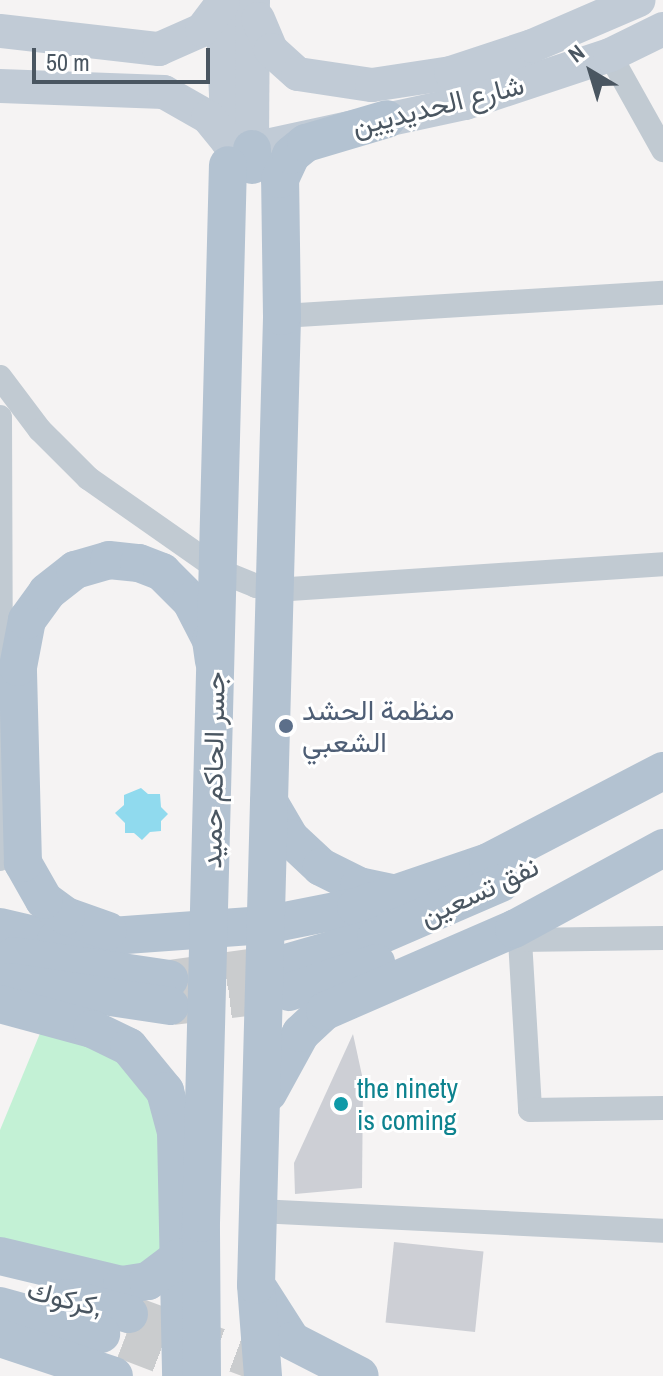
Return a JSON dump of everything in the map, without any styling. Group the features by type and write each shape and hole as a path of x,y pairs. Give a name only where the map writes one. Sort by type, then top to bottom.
{"main road":[{"path":"282,1375 256,1285 282,316 280,179 291,155 306,143 387,119"},
{"name":"جسر الحاكم حميد","path":"202,1376 215,669 240,155"},
{"name":"جسر الحاكم حميد","path":"228,1376 227,1223 240,155"},
{"path":"135,936 96,929 44,900 23,863 18,667 27,620 47,592 75,570 109,560 139,563 162,572 202,619 215,669"},
{"path":"0,927 56,940 135,936 265,925 401,894 516,849 663,771"},
{"name":"نفق تسعين","path":"663,799 493,887 288,977 422,946 663,825"},
{"path":"269,802 290,838 321,867 359,886 401,894"},
{"path":"260,1115 281,1061 325,1011 517,935 663,848"},
{"path":"0,952 170,992 45,991 1,1002"},
{"path":"1,1002 92,1029 129,1047 152,1070 174,1110 181,1376"},
{"path":"0,1256 121,1285 148,1281 179,1258"},
{"name":"كركوك,","path":"0,1281 126,1327 0,1306"},
{"path":"256,1285 292,1341 360,1376"},
{"path":"0,1338 114,1376"}],"street":[{"name":"شارع الحديديين","path":"238,3 271,50 298,74 372,85 451,73 532,46 639,0"},
{"path":"0,31 159,49 202,30 238,3"},
{"path":"238,3 240,155"},
{"name":"شارع الحديديين","path":"240,155 465,103 610,55 663,29"},
{"path":"610,55 663,150"},
{"path":"0,86 164,92 208,117 240,155"},
{"path":"282,316 663,293"},
{"path":"0,377 55,447 115,500 222,572 275,590 663,564"},
{"path":"0,417 0,859"},
{"path":"663,938 517,935 530,1110 663,1108"},
{"path":"258,1211 663,1231"}],"green space":[{"path":"41,1031 115,1053 155,1093 179,1258 148,1281 0,1247 0,1130"}],"water":[{"path":"141,788 148,794 160,794 161,807 168,814 161,821 161,831 150,832 142,840 134,833 125,833 125,823 115,813 124,805 124,795"}],"building":[{"name":"the ninety is coming","path":"353,1034 363,1080 362,1188 295,1194 294,1163"},
{"path":"394,1242 484,1251 475,1332 386,1323"}],"tunnel":[{"path":"169,979 286,963"},
{"path":"173,1006 289,992"},
{"path":"129,1314 286,1372"},
{"path":"124,1340 210,1373"}],"place":[{"name":"منظمة الحشد الشعبي","path":"286,726"},
{"name":"the ninety is coming","path":"341,1104"}]}
